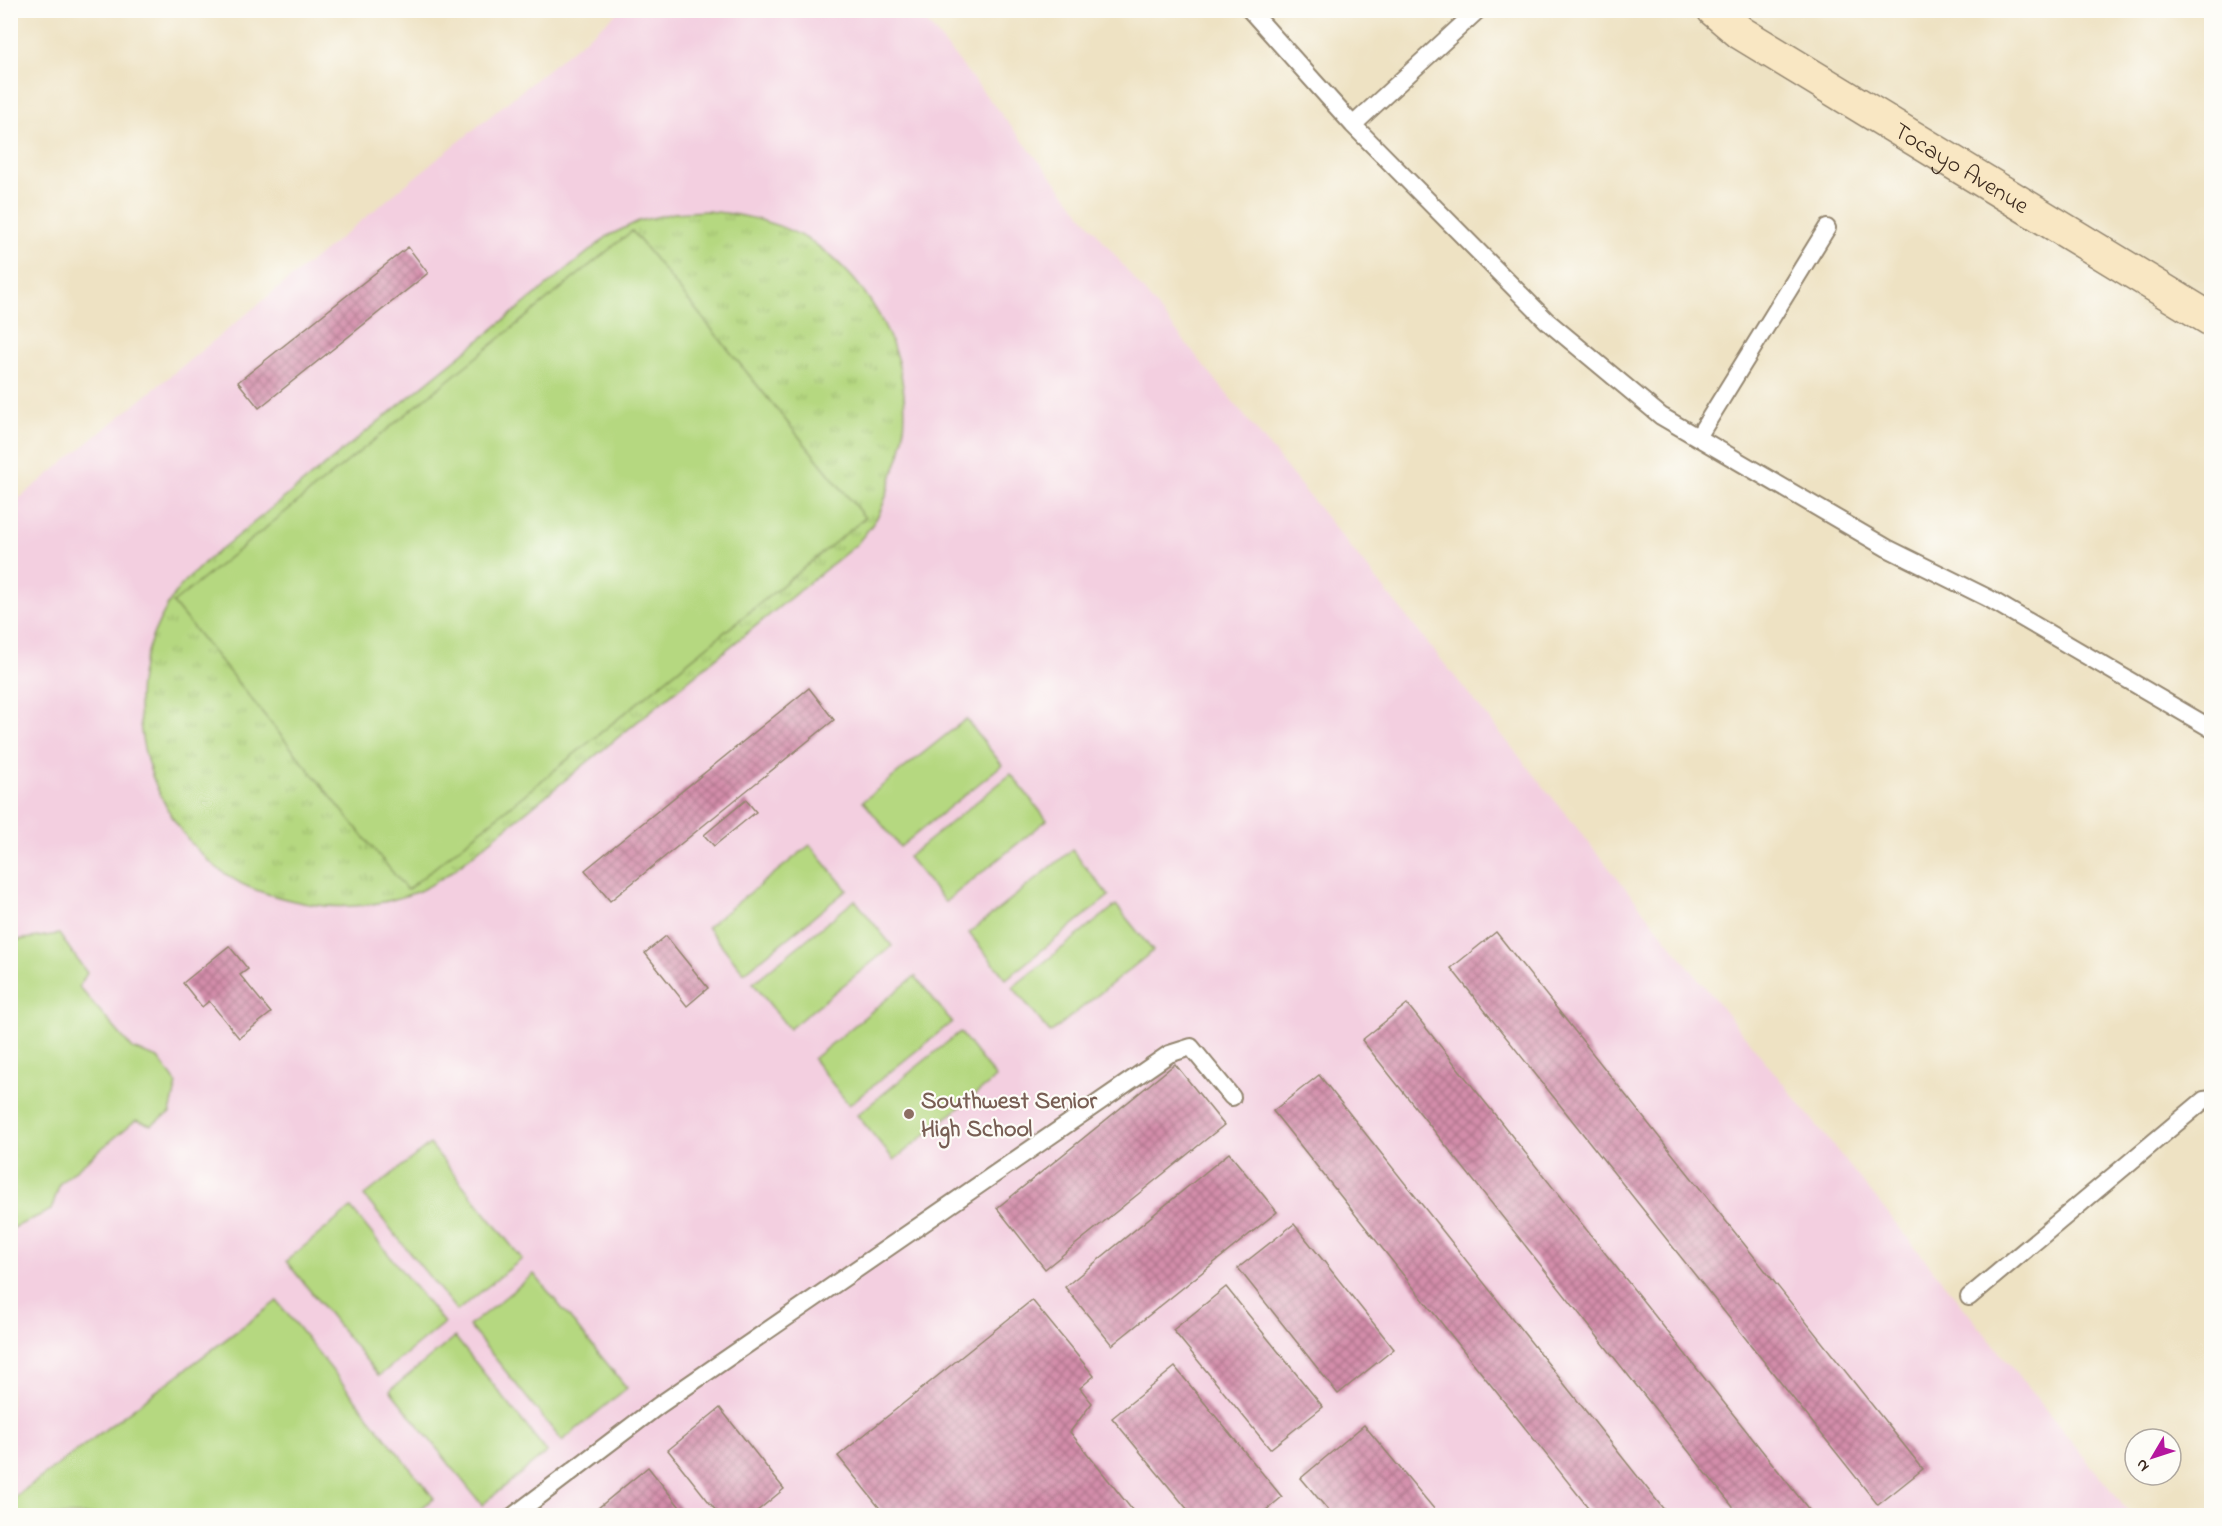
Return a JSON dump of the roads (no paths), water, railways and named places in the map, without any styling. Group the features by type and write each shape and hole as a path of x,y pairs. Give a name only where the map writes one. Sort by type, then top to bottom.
{"main road":[{"name":"Tocayo Avenue","path":"1714,10 1741,33 2211,320"}],"lane":[{"path":"1250,10 1353,125 1547,321 1661,416 1887,548 1988,598 2211,729"},
{"path":"1353,125 1478,10"},
{"path":"1698,437 1827,228"},
{"path":"513,1515 658,1406 1169,1054 1191,1047 1232,1097"},
{"path":"1969,1297 2204,1100 2211,1099"}],"place":[{"name":"Southwest Senior High School","path":"909,1114"}]}
